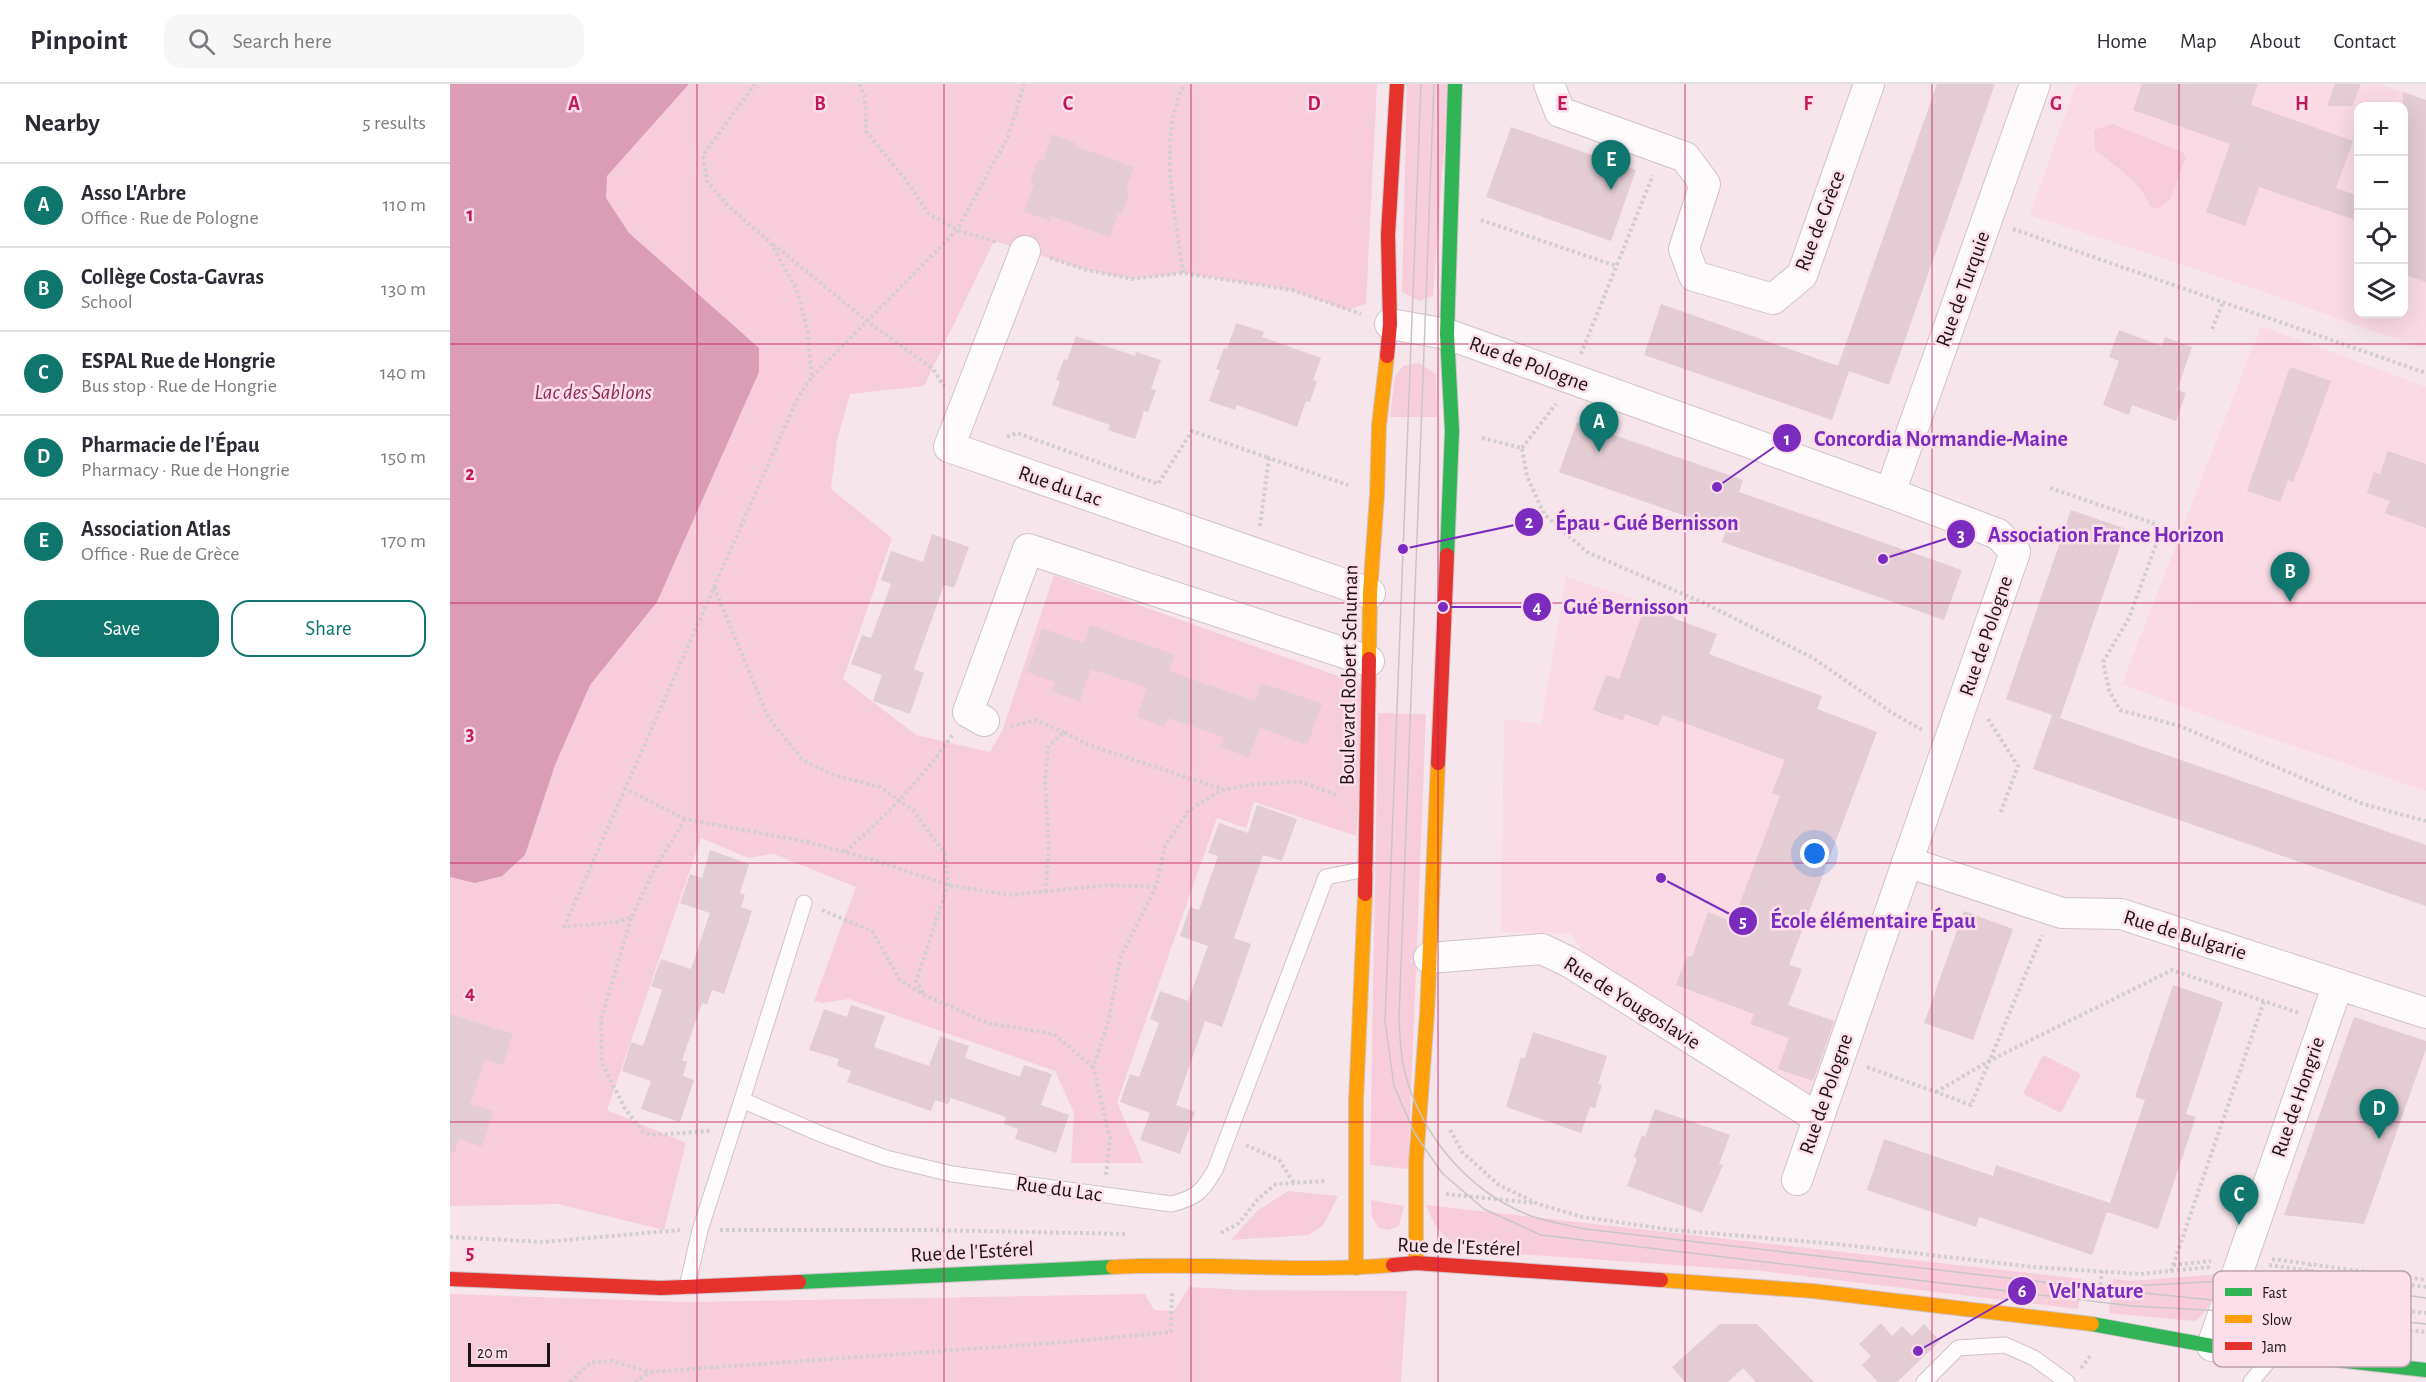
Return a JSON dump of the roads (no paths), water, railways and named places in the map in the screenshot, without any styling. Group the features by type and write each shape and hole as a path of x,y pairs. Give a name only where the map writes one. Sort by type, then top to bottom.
{"street":[{"name":"Boulevard Robert Schuman","path":"1356,1268 1356,1101 1366,869 1370,593 1379,425 1390,324 1388,235 1397,84"},
{"path":"1416,1263 1415,1191 1429,958 1452,431 1447,334 1455,84"},
{"name":"Rue de Grèce","path":"1549,84 1560,112 1685,157 1705,184 1684,249 1694,276 1773,299 1802,275 1869,84"},
{"name":"Rue de Turquie","path":"1890,493 2035,84"},
{"name":"Rue du Lac","path":"1025,251 949,447 1370,593"},
{"name":"Rue de Pologne","path":"1390,324 1447,334 1890,493 1998,534 2015,552 1797,1180"},
{"path":"976,717 1028,549 1369,661"},
{"name":"Rue de Bulgarie","path":"1907,862 2062,913 2121,914 2426,1013"},
{"name":"Rue de Yougoslavie","path":"1429,958 1542,949 1570,963 1818,1118"},
{"name":"Rue de Hongrie","path":"2238,1271 2338,984"},
{"name":"Rue de l'Estérel","path":"450,1279 661,1288 1173,1264 1356,1268 1416,1263 1813,1291 2081,1322 2212,1346"},
{"name":"Rue de l'Estérel","path":"2400,1367 2426,1370"}],"lane":[{"name":"Rue du Lac","path":"742,1100 824,1135 886,1158 952,1174 1170,1204 1189,1200 1204,1189 1229,1138 1326,877 1366,869"},
{"path":"687,1287 700,1230 804,903"},
{"path":"1924,1382 1958,1348 2005,1345 2034,1358 2067,1382"},
{"path":"2251,1382 2263,1367"}],"water":[{"name":"Lac des Sablons","path":"450,84 689,84 607,176 606,198 629,233 759,348 759,372 657,602 590,685 555,765 525,855 502,876 475,883 450,877"}],"tram line":[{"path":"1421,84 1385,1021 1394,1086 1415,1134 1442,1173 1484,1209 1541,1235 2133,1306 2213,1310"},
{"path":"1434,84 1399,1018 1400,1045 1405,1073 1423,1119 1436,1140 1468,1177 1508,1206 1551,1222 1585,1229 2094,1288 2213,1282"},
{"path":"2134,1292 2213,1300"},
{"path":"2411,1296 2426,1298"},
{"path":"2411,1322 2426,1324"}],"place":[{"name":"Association Atlas","path":"1611,190"},
{"name":"Asso L'Arbre","path":"1599,452"},
{"name":"Concordia Normandie-Maine","path":"1717,487"},
{"name":"Épau - Gué Bernisson","path":"1403,549"},
{"name":"Association France Horizon","path":"1883,559"},
{"name":"Collège Costa-Gavras","path":"2290,602"},
{"name":"Gué Bernisson","path":"1443,607"},
{"name":"École élémentaire Épau","path":"1661,878"},
{"name":"Pharmacie de l'Épau","path":"2379,1139"},
{"name":"ESPAL Rue de Hongrie","path":"2239,1225"},
{"name":"Vel'Nature","path":"1918,1351"}]}
